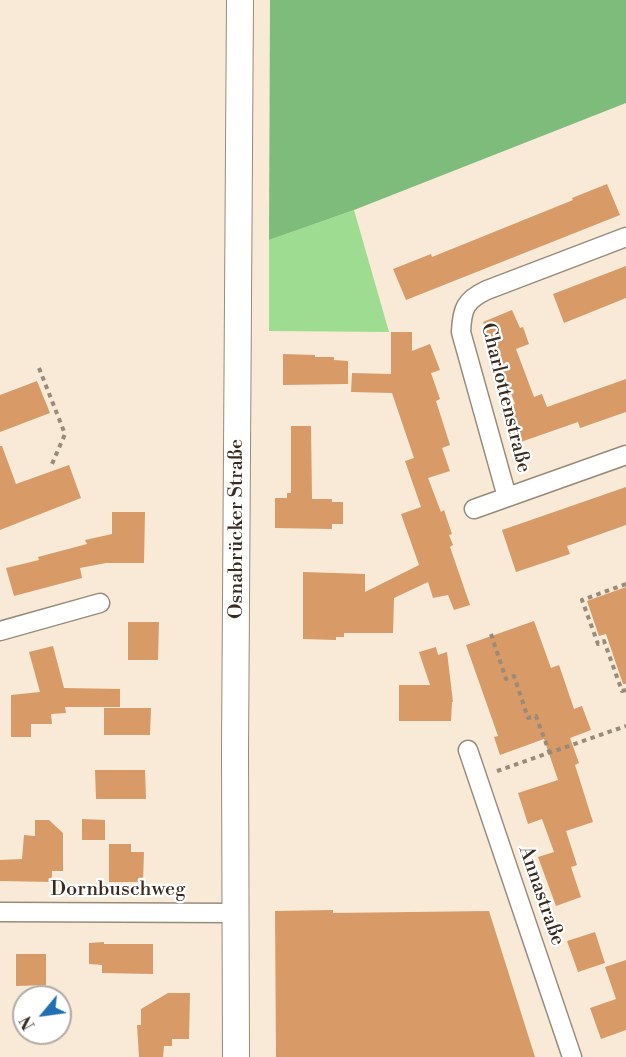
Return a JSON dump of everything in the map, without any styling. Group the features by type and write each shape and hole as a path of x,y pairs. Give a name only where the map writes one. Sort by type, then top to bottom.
{"main road":[{"name":"Osnabrücker Straße","path":"236,1057 235,751 240,0"}],"street":[{"name":"Charlottenstraße","path":"507,497 461,332 462,315 467,303 487,290 626,237"},
{"path":"474,509 626,455"},
{"path":"0,631 100,603"},
{"name":"Annastraße","path":"468,750 572,1057"},
{"name":"Dornbuschweg","path":"0,912 237,913"}],"path":[{"path":"39,368 65,434 52,464"},
{"path":"626,584 582,600 598,644 604,641 622,691 626,690"},
{"path":"491,634 506,679 514,676 528,718 536,716 550,754"},
{"path":"497,771 626,726"}],"green space":[{"path":"270,0 626,0 626,103 354,210 269,240"},
{"path":"354,210 389,332 269,331 269,240"}],"building":[{"path":"607,184 620,215 406,300 393,269 431,254 432,257"},
{"path":"626,266 626,298 564,323 553,294"},
{"path":"512,310 520,328 523,327 529,344 516,349 534,397 542,394 547,407 626,379 626,412 580,428 578,422 515,444 505,407 515,404 496,353 492,355 483,332 487,331 483,322"},
{"path":"391,332 412,332 412,351 430,344 440,370 431,373 440,399 436,401 450,445 442,448 450,471 428,478 441,512 444,510 452,534 449,535 453,545 450,547 470,605 454,610 448,595 433,598 428,582 394,598 393,633 344,633 344,637 336,637 336,640 303,639 303,572 365,574 365,592 419,565 401,514 421,507 405,461 414,458 392,393 351,392 352,373 391,374"},
{"path":"283,354 334,357 334,360 348,361 348,384 283,385"},
{"path":"37,381 50,413 0,432 0,395"},
{"path":"291,426 311,426 312,499 332,499 332,502 343,502 343,524 332,524 332,529 275,528 275,498 287,498 287,493 291,493"},
{"path":"0,446 2,446 16,484 69,465 81,498 0,530"},
{"path":"626,487 626,525 567,546 570,554 516,572 502,530"},
{"path":"112,512 145,512 144,563 106,563 80,568 82,578 14,596 6,568 87,544 85,540 112,534"},
{"path":"626,587 626,684 623,684 606,634 599,636 587,601"},
{"path":"534,621 551,668 559,665 574,709 582,706 591,730 570,738 579,763 575,765 593,822 566,831 577,865 571,867 581,897 556,906 538,857 554,852 542,819 528,824 518,793 558,780 544,739 500,755 494,737 498,736 466,645"},
{"path":"128,622 159,622 158,660 128,660"},
{"path":"53,646 64,688 120,689 120,707 65,707 66,713 51,714 52,724 31,724 31,737 11,737 11,695 40,692 29,652"},
{"path":"436,647 438,655 447,652 453,702 451,721 399,721 399,685 430,685 419,652"},
{"path":"104,708 151,708 150,735 104,735"},
{"path":"95,770 145,770 146,799 96,799"},
{"path":"82,819 105,820 105,840 82,840"},
{"path":"35,820 49,820 63,833 63,871 52,871 52,882 0,881 0,860 22,859 24,835 35,836"},
{"path":"109,844 131,844 131,852 144,852 143,882 109,882"},
{"path":"333,910 333,913 489,911 535,1057 276,1057 275,911"},
{"path":"595,932 605,963 578,972 567,941"},
{"path":"104,942 104,944 153,944 153,974 102,973 102,965 89,964 89,943"},
{"path":"16,954 46,954 46,985 16,985"},
{"path":"626,960 626,1030 601,1039 590,1008 616,999 605,967"},
{"path":"168,993 190,993 189,1039 172,1039 172,1046 164,1046 163,1057 139,1057 137,1025 141,1025 141,1009"}]}
